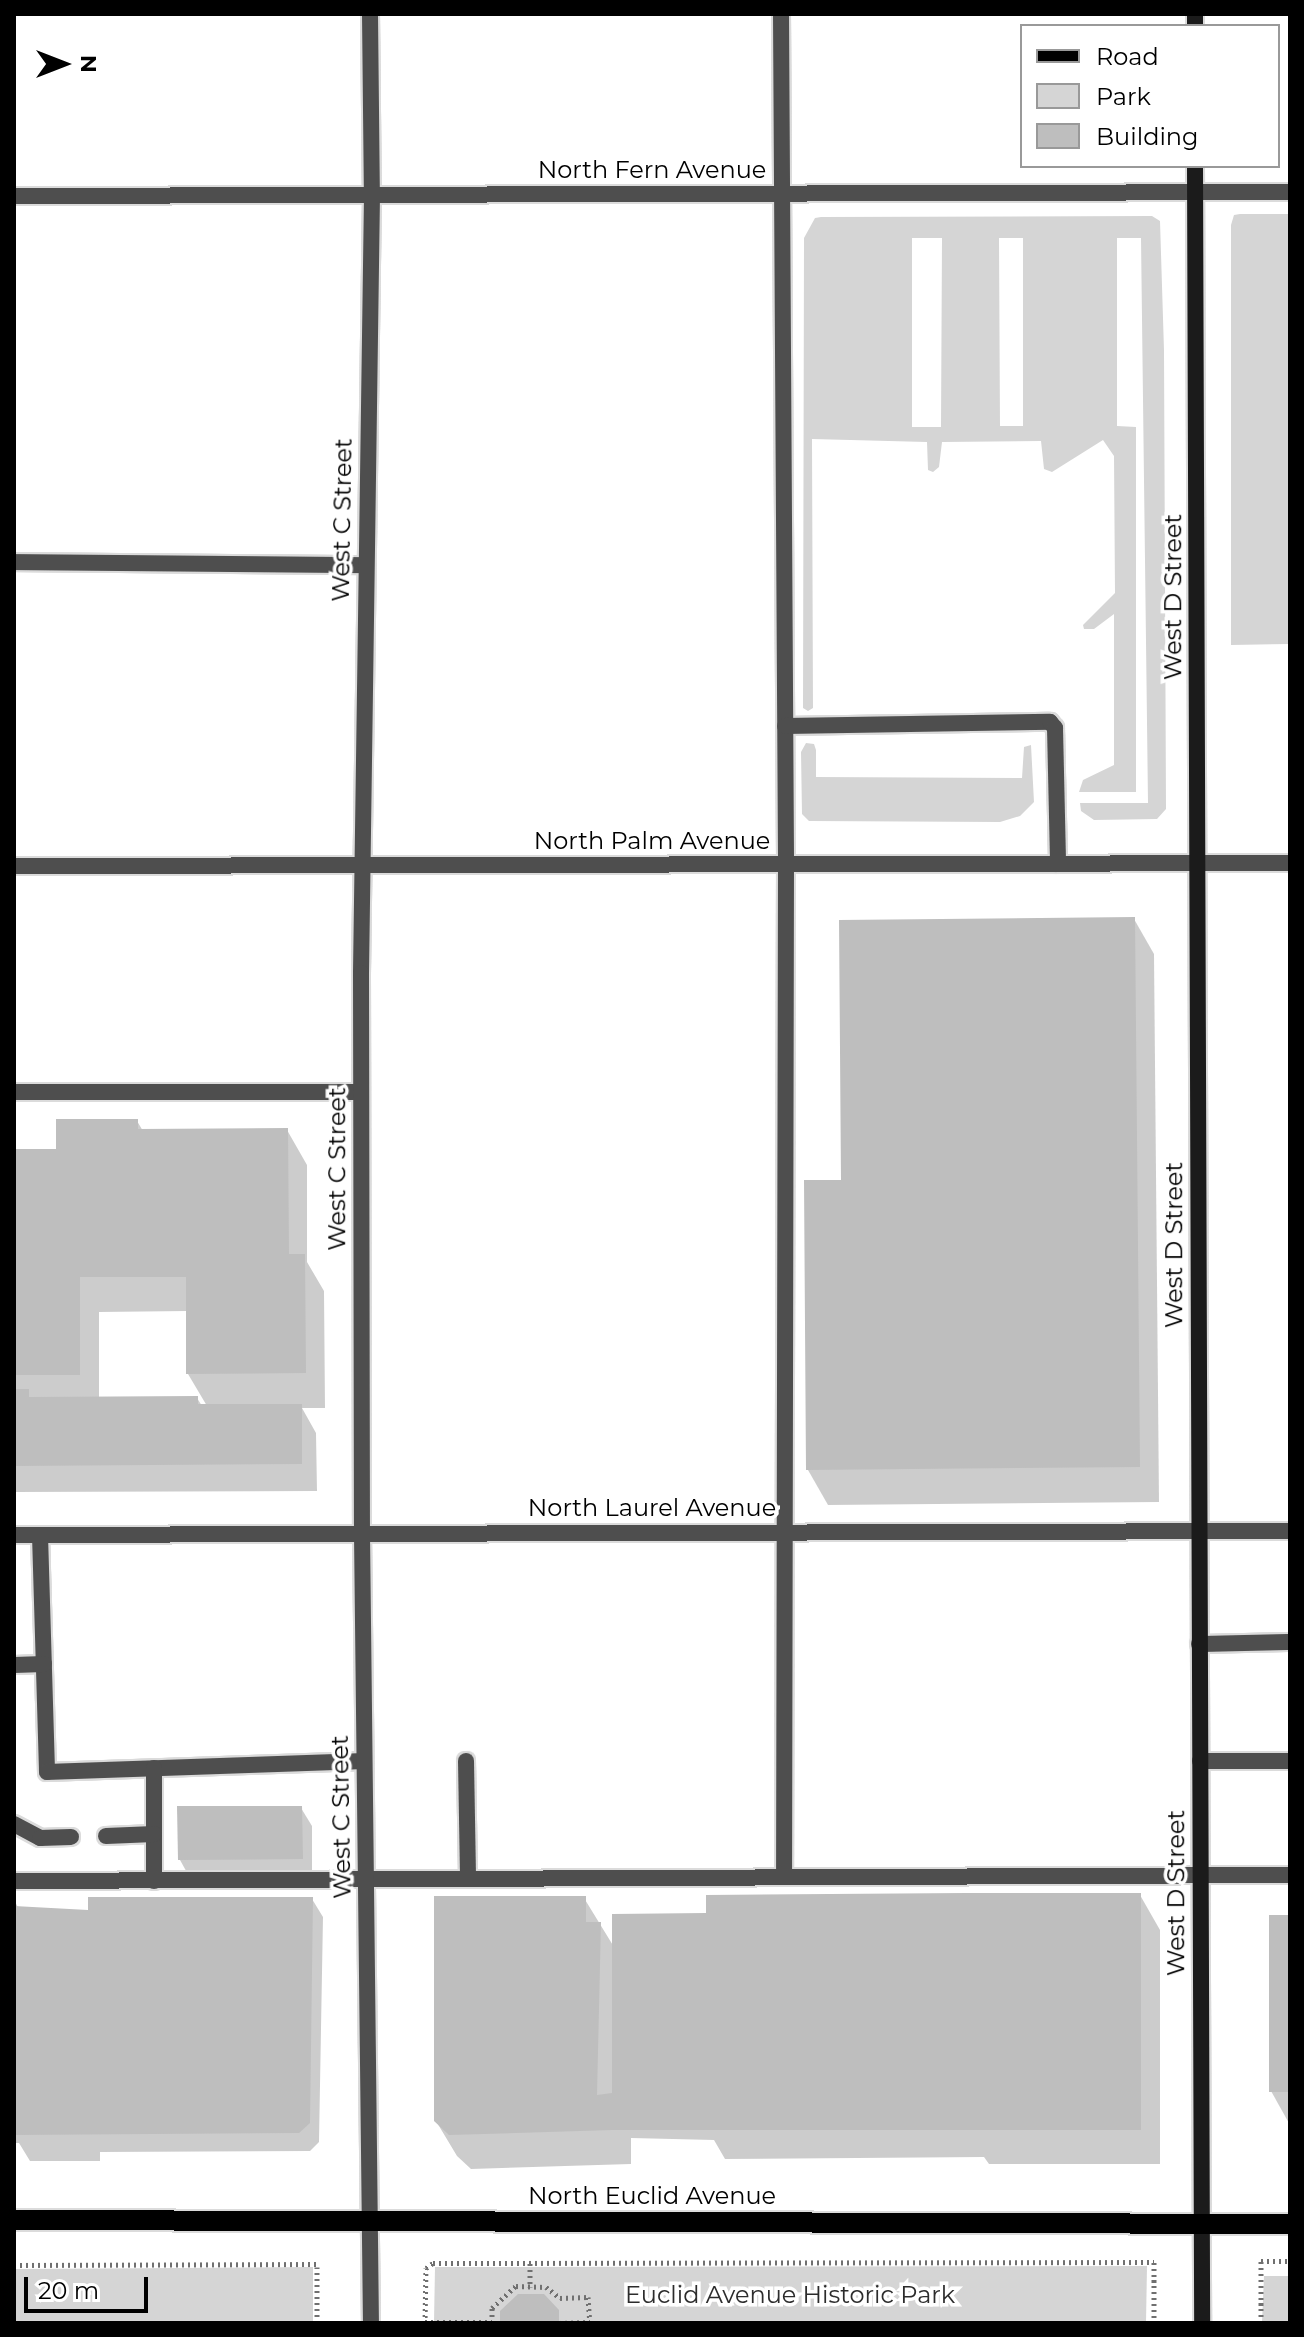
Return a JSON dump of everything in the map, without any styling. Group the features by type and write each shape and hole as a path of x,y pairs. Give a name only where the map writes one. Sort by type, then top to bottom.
{"main road":[{"name":"West D Street","path":"1195,168 1202,2323"},
{"name":"North Euclid Avenue","path":"14,2220 1290,2224"}],"street":[{"name":"West C Street","path":"370,14 372,195 361,865 361,1092 362,1534 371,2323"},
{"path":"781,14 786,864 784,1877"},
{"name":"North Fern Avenue","path":"14,196 1290,192"},
{"path":"14,562 365,565"},
{"path":"785,726 1050,722 1055,728 1058,864"},
{"name":"North Palm Avenue","path":"14,866 1290,863"},
{"path":"14,1092 361,1092"},
{"name":"North Laurel Avenue","path":"14,1535 1290,1531"},
{"path":"40,1535 47,1772 364,1761"},
{"path":"1199,1644 1290,1642"},
{"path":"14,1665 44,1664"},
{"path":"466,1761 468,1878"},
{"path":"1200,1761 1290,1761"},
{"path":"154,1768 154,1881"},
{"path":"14,1824 40,1838 71,1837"},
{"path":"106,1836 154,1834"},
{"path":"14,1881 1290,1875"}],"path":[{"path":"1261,2323 1261,2261 1290,2261"},
{"path":"559,2323 590,2322 588,2297 560,2298 546,2287 516,2286 492,2308 492,2322 425,2323 426,2268 433,2263 1154,2262 1154,2323"},
{"path":"530,2263 530,2287"},
{"path":"14,2265 317,2266 317,2323"}],"green space":[{"path":"1290,214 1290,644 1231,645 1231,225 1234,215"},
{"path":"1152,216 1160,221 1164,350 1166,809 1157,819 1094,820 1081,811 1080,803 1148,803 1141,238 1117,238 1117,426 1136,427 1136,792 1079,792 1083,780 1114,765 1114,614 1094,629 1084,629 1083,625 1115,593 1114,456 1103,440 1052,472 1044,469 1041,441 942,442 939,467 933,472 928,470 927,442 812,439 813,708 808,711 803,708 804,238 815,218","holes":["912,238 942,238 941,427 912,427","999,238 1023,238 1023,426 1000,426"]},
{"path":"806,743 814,744 816,750 816,777 1022,778 1024,747 1031,745 1034,802 1020,816 1000,822 809,821 802,814 801,752"},
{"name":"Euclid Avenue Historic Park","path":"1147,2266 1146,2323 434,2323 435,2267"},
{"path":"313,2267 313,2323 14,2323 14,2269"},
{"path":"1264,2276 1290,2276 1290,2323 1262,2323"}],"building":[{"path":"1135,917 1140,1467 806,1470 804,1180 841,1180 839,920"},
{"path":"56,1119 138,1119 138,1129 288,1128 289,1254 305,1254 306,1373 186,1374 186,1277 80,1277 80,1375 14,1375 14,1149 56,1149"},
{"path":"14,1389 29,1389 29,1397 198,1396 198,1404 302,1404 302,1464 14,1466"},
{"path":"177,1806 302,1806 303,1859 178,1860"},
{"path":"1141,1893 1141,2130 612,2130 449,2135 434,2121 434,1896 586,1896 586,1922 601,1922 597,2095 612,2093 612,1914 706,1913 706,1895"},
{"path":"88,1897 313,1897 310,2123 299,2133 14,2135 14,1906 88,1910"},
{"path":"1269,1915 1290,1915 1290,2092 1269,2092"},
{"path":"518,2294 544,2294 559,2310 559,2323 500,2323 500,2311"}]}
